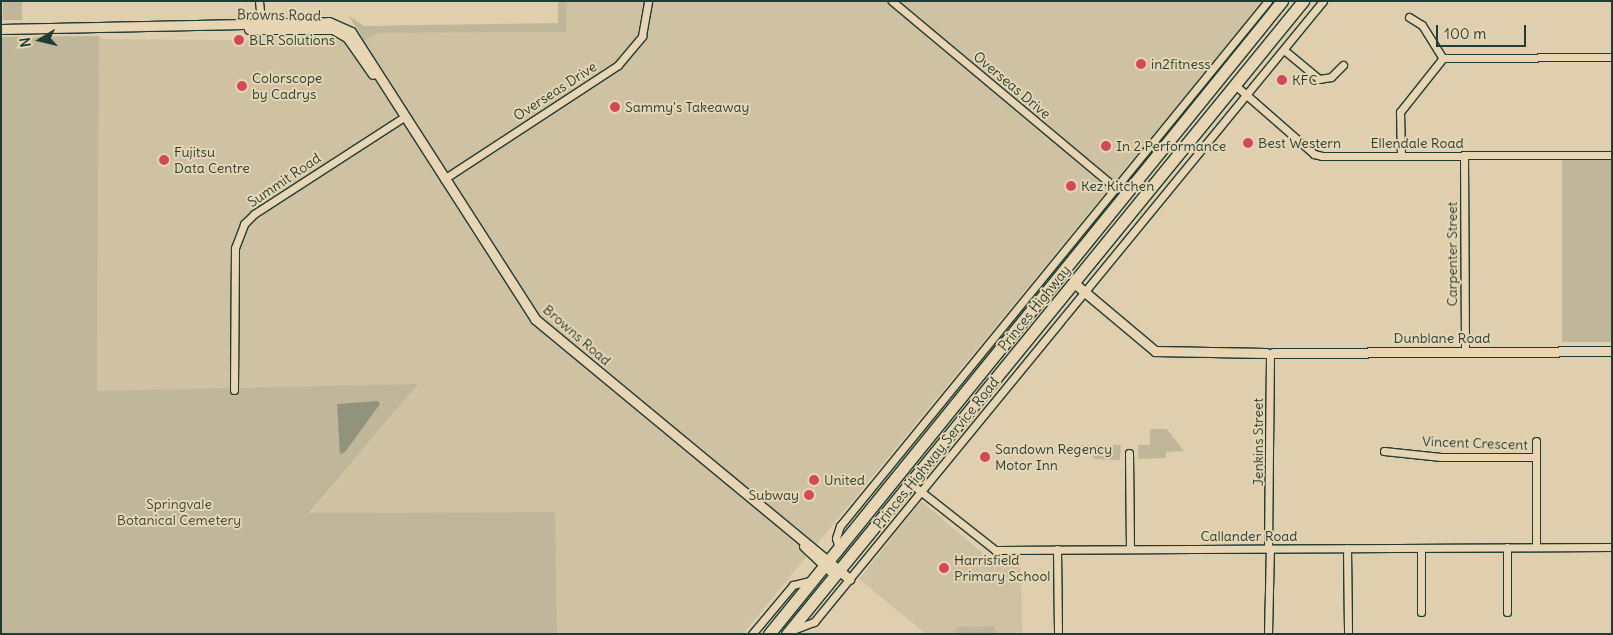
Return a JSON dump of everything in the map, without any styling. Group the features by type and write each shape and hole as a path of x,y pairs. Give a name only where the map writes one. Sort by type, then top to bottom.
{"highway":[{"name":"Princes Highway","path":"769,634 1222,79 1282,1"},
{"name":"Princes Highway","path":"789,632 1303,1"},
{"path":"1222,79 1235,85"},
{"path":"1002,347 1028,326 1062,284 1074,283"}],"street":[{"name":"Overseas Drive","path":"444,179 618,65 642,36 648,1"},
{"name":"Overseas Drive","path":"892,1 1116,188"},
{"name":"Princes Highway Service Road","path":"839,549 836,538 840,526 1268,1"},
{"name":"Princes Highway Service Road","path":"789,632 814,622 1243,95 1284,50 1323,1"},
{"path":"259,2 259,26"},
{"path":"1409,17 1422,25 1443,58"},
{"name":"Browns Road","path":"1,29 259,26 329,22 342,26 351,32 369,57 383,84 535,319 828,564 849,579"},
{"path":"1284,50 1319,78 1331,77 1342,65"},
{"path":"1443,58 1612,57"},
{"path":"1401,155 1400,112 1443,58"},
{"name":"Ellendale Road","path":"1235,85 1243,95 1314,154 1612,155"},
{"path":"1227,96 1243,95"},
{"name":"Summit Road","path":"234,390 235,248 244,224 254,214 404,117"},
{"name":"Carpenter Street","path":"1464,156 1465,352"},
{"name":"Dunblane Road","path":"1074,283 1082,293 1155,351 1270,354 1612,351"},
{"path":"1064,295 1082,293"},
{"name":"Jenkins Street","path":"1268,634 1270,354"},
{"name":"Vincent Crescent","path":"1536,442 1536,547"},
{"name":"Vincent Crescent","path":"1384,450 1441,457 1535,457"},
{"path":"1129,453 1130,549"},
{"name":"Callander Road","path":"910,483 991,549 1612,547"},
{"path":"1507,547 1508,612"},
{"path":"1347,548 1348,634"},
{"path":"1421,548 1421,612"},
{"path":"1057,549 1058,634"},
{"path":"752,634 793,585 814,580"}],"shaded area":[{"path":"567,1 1263,1 743,634 557,634 554,513 309,514 417,385 97,392 99,36 105,39 364,41 378,33 566,32"},
{"path":"378,401 380,404 345,452 340,454 337,404"},
{"name":"Harrisfield Primary School","path":"921,501 987,557 1021,557 1022,634 926,634 859,579"}],"green space":[{"path":"3,1 22,1 22,20 3,20"},
{"path":"558,1 567,1 566,32 378,33 364,41 349,16 364,26 558,23"},
{"name":"Springvale Botanical Cemetery","path":"99,36 97,391 418,384 309,513 555,512 557,634 1,634 1,37"},
{"path":"1562,159 1612,159 1612,342 1562,342"},
{"path":"1150,429 1167,429 1184,451 1166,452 1166,458 1138,459 1138,445 1150,445"},
{"path":"1074,445 1121,445 1120,460 1093,459 1093,452 1068,452"},
{"path":"995,626 996,634 955,634 956,627"}],"place":[{"name":"BLR Solutions","path":"239,40"},
{"name":"in2fitness","path":"1141,64"},
{"name":"KFC","path":"1282,80"},
{"name":"Colorscope by Cadrys","path":"242,86"},
{"name":"Sammy's Takeaway","path":"615,107"},
{"name":"Best Western","path":"1248,143"},
{"name":"In 2 Performance","path":"1106,146"},
{"name":"Fujitsu Data Centre","path":"164,160"},
{"name":"Kez Kitchen","path":"1071,186"},
{"name":"Sandown Regency Motor Inn","path":"985,457"},
{"name":"United","path":"814,480"},
{"name":"Subway","path":"809,495"},
{"name":"Harrisfield Primary School","path":"944,568"}]}
